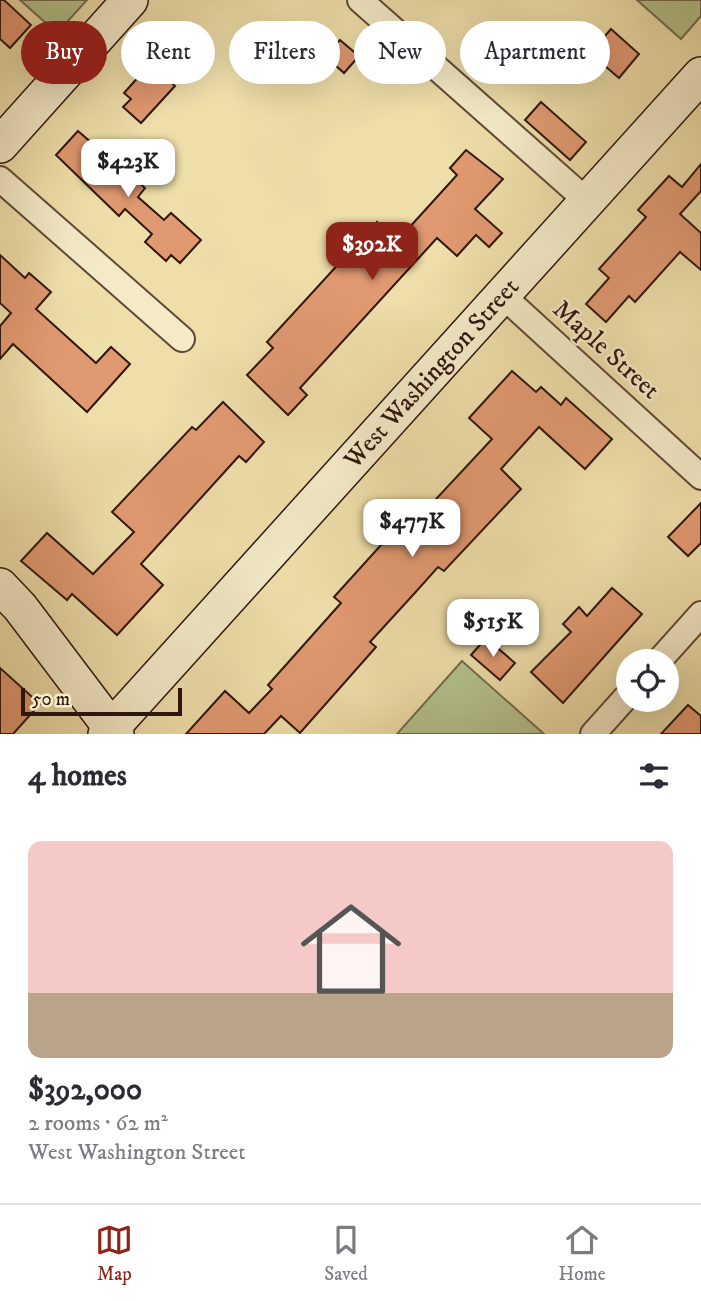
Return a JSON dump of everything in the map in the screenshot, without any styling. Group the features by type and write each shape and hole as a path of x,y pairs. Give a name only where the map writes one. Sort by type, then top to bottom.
{"street":[{"path":"0,145 130,0"},
{"path":"360,0 587,201"},
{"name":"West Washington Street","path":"111,732 701,75"},
{"path":"0,179 182,339"},
{"name":"Maple Street","path":"502,295 701,477"},
{"path":"0,586 20,607 111,732"},
{"path":"670,649 701,614"},
{"path":"593,734 616,708"}],"green space":[{"path":"20,0 87,0 68,21 44,21"},
{"path":"637,0 701,0 701,16 681,39"},
{"path":"462,661 544,734 397,734"}],"building":[{"path":"0,0 4,0 27,21 21,21 21,36 10,48 0,39"},
{"path":"610,30 639,54 619,78 610,70"},
{"path":"340,40 354,52 354,62 344,73 340,69"},
{"path":"132,84 175,86 141,123 123,107 131,99 124,93"},
{"path":"541,102 586,142 570,160 525,120"},
{"path":"78,131 93,144 89,149 118,176 124,169 145,188 138,197 164,220 171,213 201,240 180,263 171,255 166,261 145,242 152,234 125,209 119,216 56,155"},
{"path":"466,150 503,179 475,209 502,233 489,247 476,235 457,256 437,238 300,388 307,395 288,415 247,375 273,348 267,342 377,222 397,241 457,175 450,168"},
{"path":"701,164 701,191 680,214 701,233 701,270 680,252 635,302 629,296 606,322 586,304 609,278 599,269 646,217 638,210 669,176 682,187"},
{"path":"0,255 25,278 29,273 51,292 36,309 96,363 111,347 130,364 87,412 13,344 0,359 0,326 11,313 0,303"},
{"path":"512,371 536,392 541,387 561,405 566,398 612,439 585,469 539,427 501,469 521,489 444,571 438,567 370,642 376,647 300,733 281,716 264,734 186,734 225,691 249,713 272,689 268,685 341,603 334,597 390,535 396,542 492,439 469,418"},
{"path":"223,402 264,442 246,462 239,456 141,564 163,585 117,635 72,594 67,600 21,561 47,533 93,574 134,532 112,512 192,427 196,430"},
{"path":"701,503 701,543 688,556 668,537"},
{"path":"612,588 642,614 563,703 531,672 571,632 563,624 579,607 587,616"},
{"path":"486,638 515,663 500,680 471,655"},
{"path":"0,668 40,704 13,734 0,734"},
{"path":"688,705 701,716 701,734 661,734"}]}
